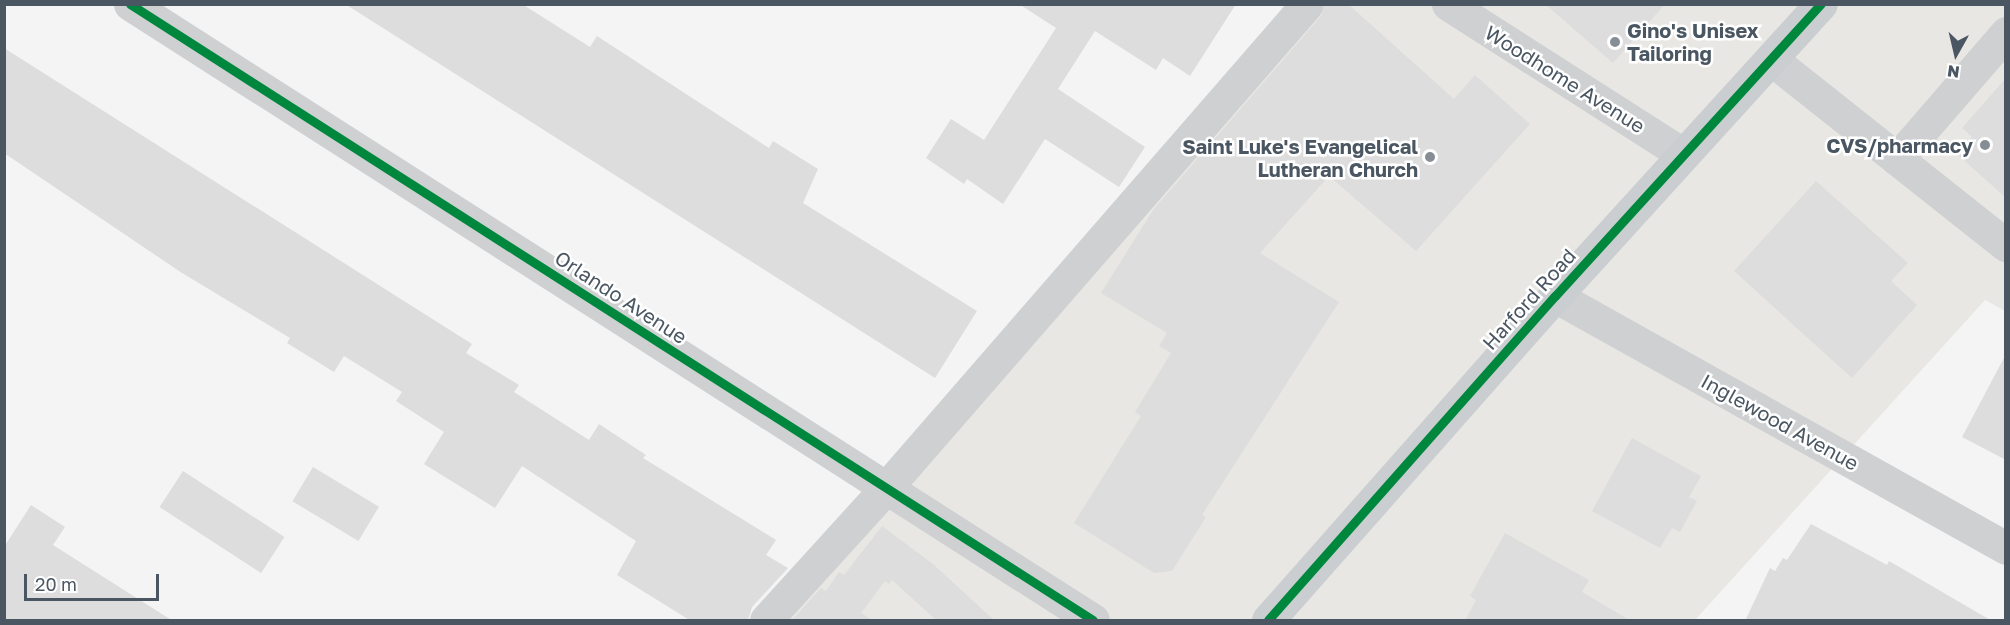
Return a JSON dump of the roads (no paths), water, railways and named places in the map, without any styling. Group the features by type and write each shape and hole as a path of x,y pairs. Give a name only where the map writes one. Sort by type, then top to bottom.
{"main road":[{"name":"Harford Road","path":"1268,621 1555,296 1821,4"}],"street":[{"name":"Orlando Avenue","path":"130,4 1093,621"},
{"path":"766,621 886,488 1307,4"},
{"name":"Woodhome Avenue","path":"1448,4 1683,154"},
{"path":"1897,159 2006,33"},
{"path":"1771,59 2006,245"},
{"name":"Inglewood Avenue","path":"1555,296 2006,548"}],"place":[{"name":"Gino's Unisex Tailoring","path":"1615,42"},
{"name":"CVS/pharmacy","path":"1985,145"},
{"name":"Saint Luke's Evangelical Lutheran Church","path":"1430,157"}]}
